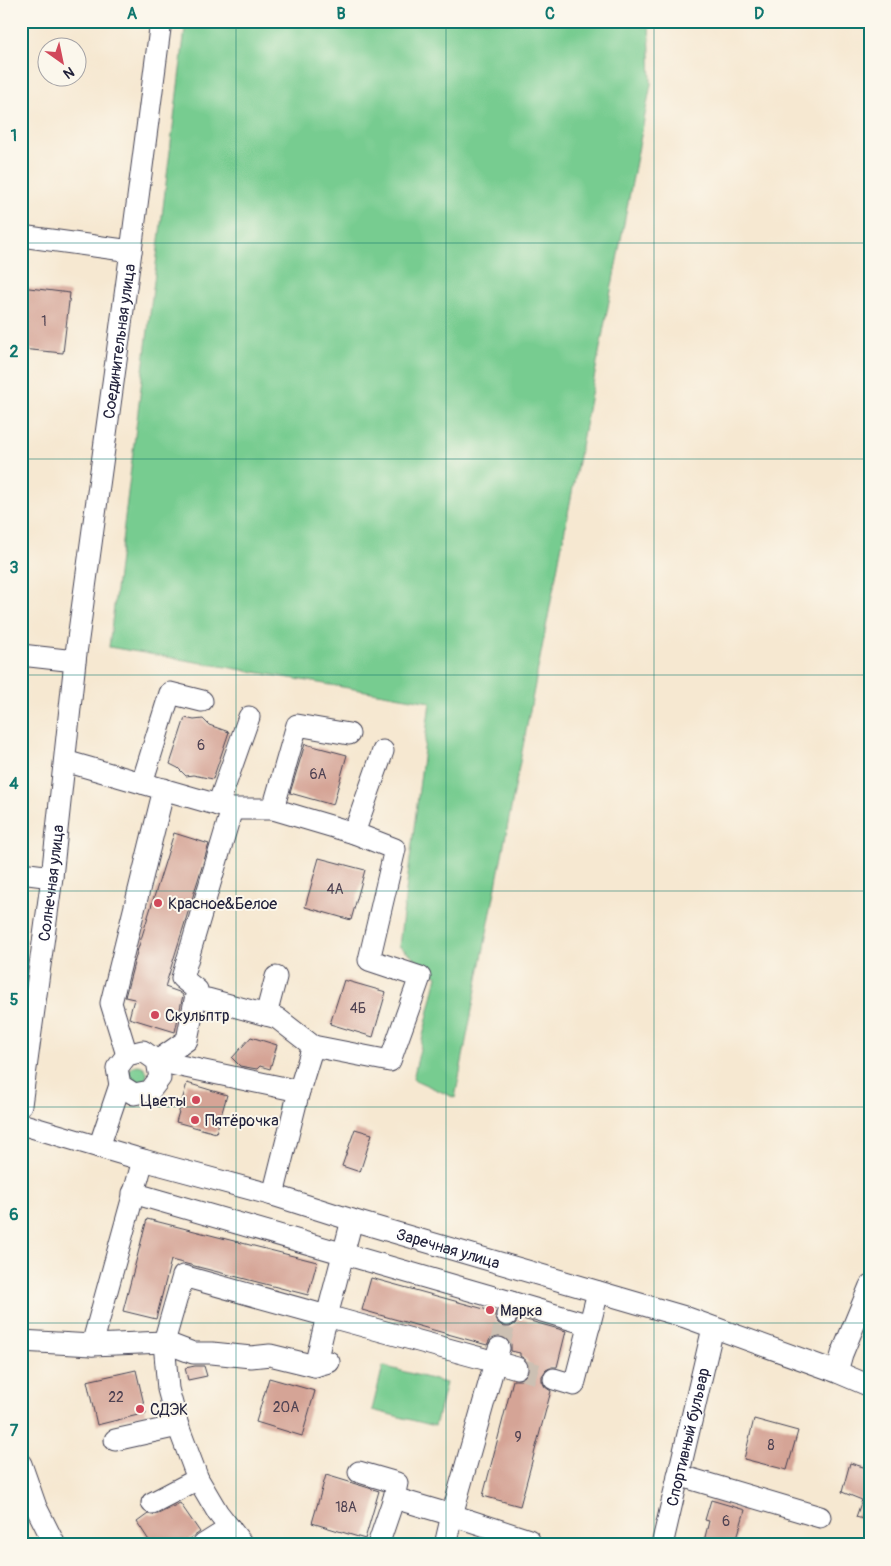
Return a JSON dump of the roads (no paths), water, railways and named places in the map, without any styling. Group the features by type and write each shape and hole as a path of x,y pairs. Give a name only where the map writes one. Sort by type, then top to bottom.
{"street":[{"name":"Соединительная улица","path":"75,661 161,21"},
{"path":"21,236 131,251"},
{"path":"21,655 75,661"},
{"name":"Солнечная улица","path":"21,1105 52,878 75,661"},
{"path":"142,783 170,693 202,701"},
{"path":"157,1061 187,1040 198,990 182,978 249,717"},
{"path":"273,809 297,725 349,734"},
{"path":"354,833 383,751"},
{"path":"65,761 225,806 273,809 354,833 396,850 368,960 420,977 390,1060 313,1046 277,1018 208,1000"},
{"path":"126,1055 111,1003 164,789"},
{"path":"21,873 52,878"},
{"path":"266,1015 276,977"},
{"path":"273,1195 299,1091 313,1046"},
{"path":"99,1147 120,1085 117,1068 126,1055 143,1052 157,1061 299,1091"},
{"path":"120,1085 134,1094 150,1091 160,1078 157,1061"},
{"name":"Заречная улица","path":"21,1124 143,1160 273,1195 352,1220 685,1317 837,1372 870,1386"},
{"path":"92,1345 143,1160"},
{"path":"134,1193 344,1254 509,1308 590,1325"},
{"path":"21,1341 92,1345 164,1342 193,1353 252,1357 270,1355 322,1364 327,1316 352,1220"},
{"path":"244,1545 218,1513 198,1479 178,1426 168,1389 164,1342 183,1276 327,1316 497,1355 517,1368"},
{"path":"837,1372 842,1354 870,1286"},
{"path":"554,1379 574,1384 598,1292"},
{"name":"Спортивный бульвар","path":"662,1545 712,1328"},
{"path":"445,1545 497,1355"},
{"path":"116,1440 178,1426"},
{"path":"21,1464 36,1507 55,1545"},
{"path":"358,1472 397,1483 394,1498 378,1545"},
{"path":"678,1475 820,1517"},
{"path":"152,1503 198,1479"},
{"path":"394,1498 528,1540 527,1545"},
{"path":"203,1545 230,1528"}],"tunnel":[{"path":"499,1348 507,1315"},
{"path":"517,1368 554,1379"}],"place":[{"name":"Красное&Белое","path":"158,903"},
{"name":"Скульптр","path":"155,1015"},
{"name":"Цветы","path":"196,1100"},
{"name":"Пятёрочка","path":"195,1120"},
{"name":"Марка","path":"490,1310"},
{"name":"СДЭК","path":"140,1409"}]}
